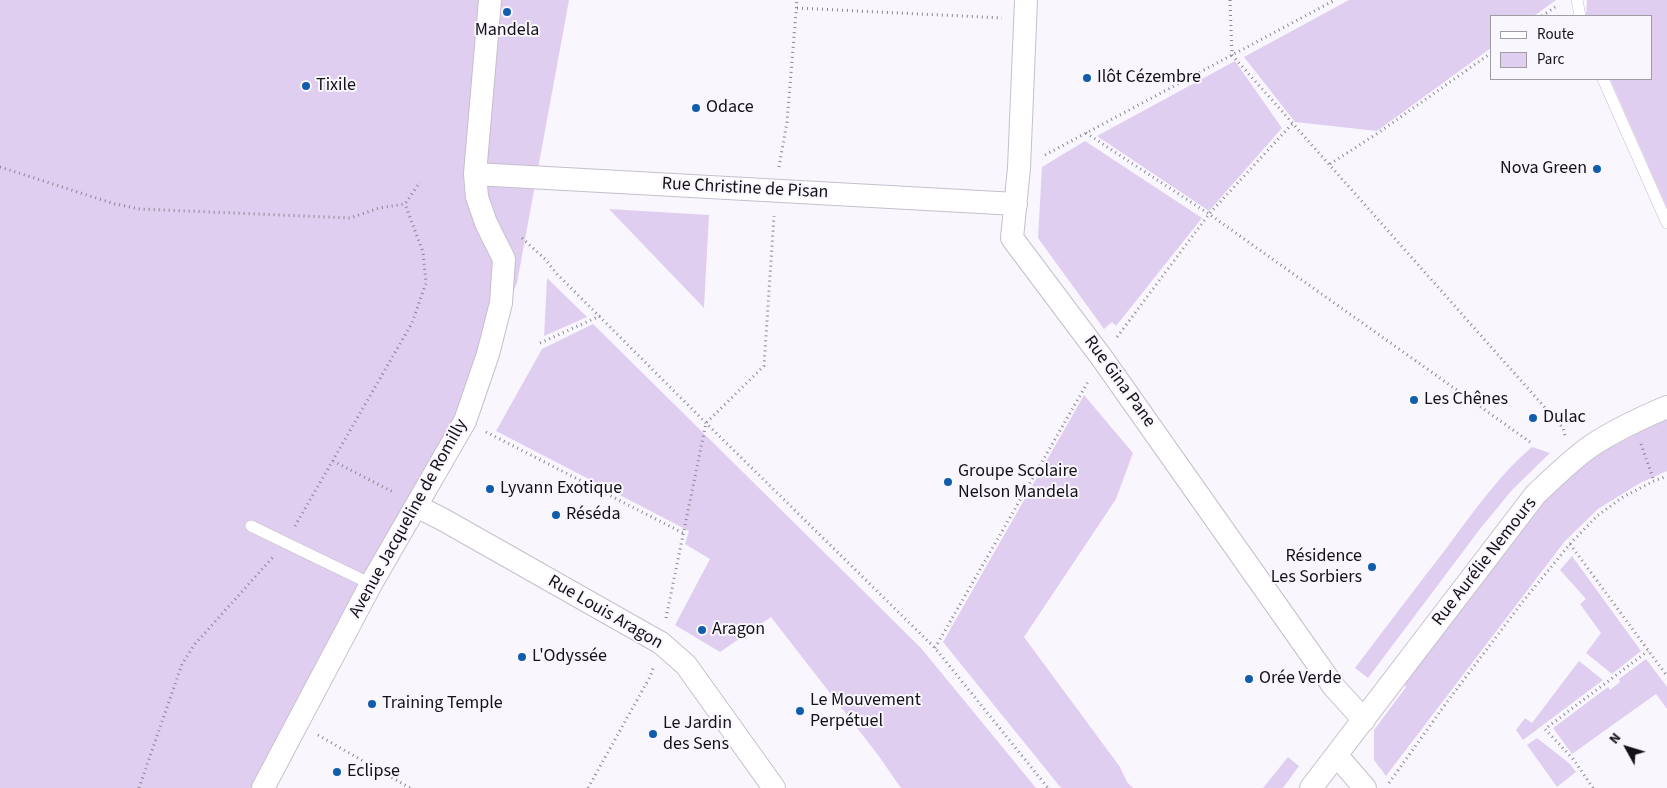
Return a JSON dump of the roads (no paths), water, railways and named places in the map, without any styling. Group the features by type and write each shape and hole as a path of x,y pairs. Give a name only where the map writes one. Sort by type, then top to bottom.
{"street":[{"name":"Avenue Jacqueline de Romilly","path":"262,788 371,584 465,422 488,354 501,303 504,259 486,223 478,197 475,174 490,0"},
{"name":"Rue Gina Pane","path":"1026,10 1019,168 1012,238 1102,358 1334,687 1364,720"},
{"name":"Rue Christine de Pisan","path":"475,174 1016,204"},
{"name":"Rue Aurélie Nemours","path":"1311,788 1536,495 1590,447 1630,423 1667,407"},
{"name":"Rue Louis Aragon","path":"416,506 661,643 686,665 774,788"},
{"path":"1337,756 1365,788"}],"lane":[{"path":"1578,0 1580,15"},
{"path":"1603,80 1667,222"},
{"path":"251,526 284,544 371,584"}],"place":[{"name":"Mandela","path":"507,12"},
{"name":"Ilôt Cézembre","path":"1087,78"},
{"name":"Tixile","path":"306,86"},
{"name":"Odace","path":"696,108"},
{"name":"Nova Green","path":"1597,169"},
{"name":"Les Chênes","path":"1414,400"},
{"name":"Dulac","path":"1533,418"},
{"name":"Groupe Scolaire Nelson Mandela","path":"948,482"},
{"name":"Lyvann Exotique","path":"490,489"},
{"name":"Réséda","path":"556,515"},
{"name":"Résidence Les Sorbiers","path":"1372,567"},
{"name":"Aragon","path":"702,630"},
{"name":"L'Odyssée","path":"522,657"},
{"name":"Orée Verde","path":"1249,679"},
{"name":"Training Temple","path":"372,704"},
{"name":"Le Mouvement Perpétuel","path":"800,711"},
{"name":"Le Jardin des Sens","path":"653,734"},
{"name":"Eclipse","path":"337,772"}]}
